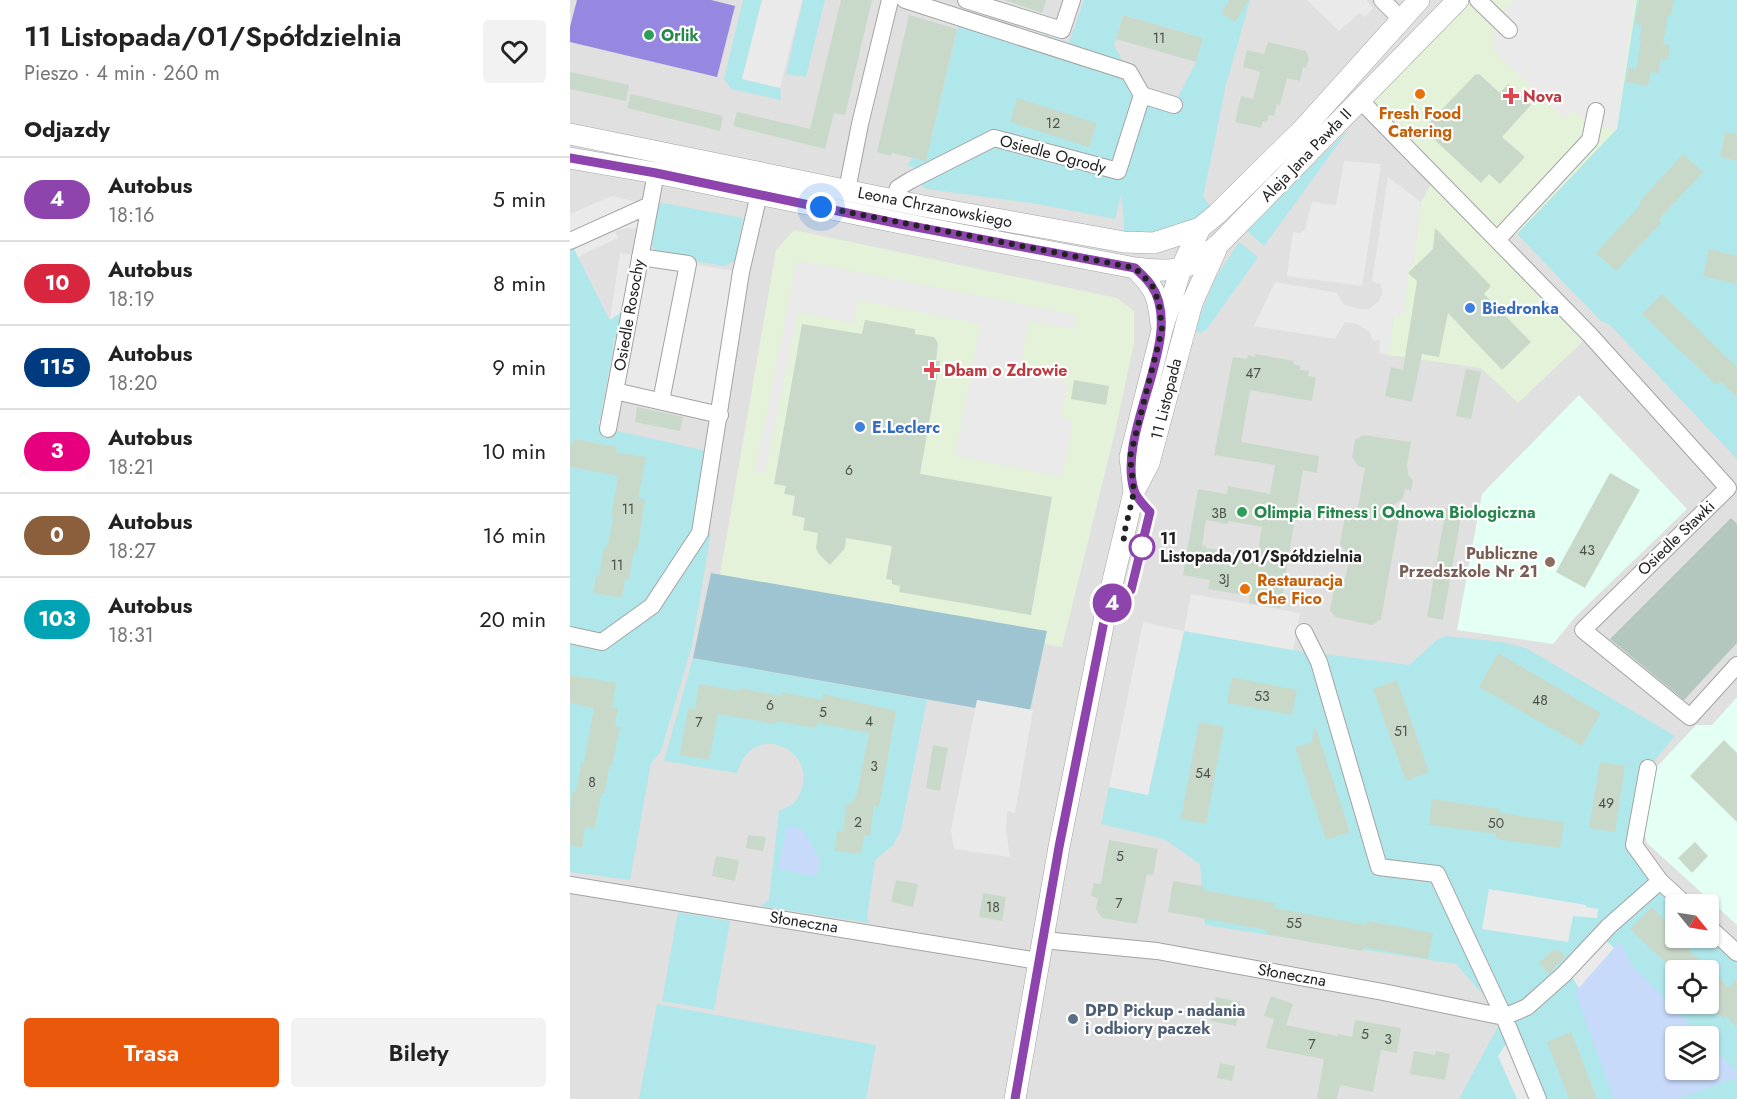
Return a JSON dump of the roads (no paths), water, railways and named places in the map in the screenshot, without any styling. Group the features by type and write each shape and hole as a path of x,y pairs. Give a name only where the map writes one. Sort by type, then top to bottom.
{"street":[{"path":"847,190 860,124 890,0"},
{"path":"905,0 1129,72 1142,95 1174,105"},
{"path":"966,0 1062,30 1072,0"},
{"path":"1382,0 1420,39"},
{"name":"Aleja Jana Pawła II","path":"1124,242 1154,243 1200,228 1296,135 1419,0"},
{"name":"Aleja Jana Pawła II","path":"1180,269 1198,263 1218,245 1458,0"},
{"path":"1478,0 1509,30"},
{"path":"1344,83 1360,100"},
{"name":"Osiedle Ogrody","path":"894,199 898,188 956,155 994,138 1118,171 1142,95"},
{"name":"Osiedle Stawki","path":"1360,100 1590,335 1728,488 1583,630 1690,717 1737,665"},
{"path":"1497,240 1590,140 1596,111"},
{"name":"Leona Chrzanowskiego","path":"570,134 935,208 1124,242"},
{"path":"656,173 661,151"},
{"name":"Leona Chrzanowskiego","path":"570,158 1135,268 1157,271 1180,269"},
{"name":"Osiedle Rosochy","path":"656,173 615,391 720,415"},
{"path":"570,635 602,642 652,606 700,533 741,272 763,174"},
{"path":"570,241 650,204"},
{"name":"Aleja Jana Pawła II","path":"1180,269 1200,228"},
{"path":"1154,243 1168,252 1186,278 1192,303"},
{"name":"11 Listopada","path":"1015,1099 1038,961 1089,690 1134,492 1149,463 1192,303 1218,245"},
{"path":"640,257 688,264 661,401"},
{"path":"1135,268 1152,285 1159,303 1162,330"},
{"name":"11 Listopada","path":"1134,492 1130,457 1180,269"},
{"path":"608,429 615,391"},
{"path":"1304,632 1319,662 1380,867 1437,874 1504,1017 1538,1099"},
{"path":"1648,768 1634,844 1660,882 1674,894"},
{"path":"1504,1017 1527,1007 1564,974 1609,926 1660,882"},
{"name":"Słoneczna","path":"570,885 1038,961"},
{"path":"1719,936 1737,953"},
{"name":"Słoneczna","path":"1043,940 1157,951 1383,992 1504,1017"}],"place":[{"name":"Orlik","path":"649,35"},
{"name":"Fresh Food Catering","path":"1420,94"},
{"name":"Nova","path":"1511,96"},
{"name":"Biedronka","path":"1470,308"},
{"name":"Dbam o Zdrowie","path":"932,370"},
{"name":"E.Leclerc","path":"860,427"},
{"name":"Olimpia Fitness i Odnowa Biologiczna","path":"1242,512"},
{"name":"11 Listopada/01/Spółdzielnia","path":"1142,547"},
{"name":"Publiczne Przedszkole Nr 21","path":"1550,562"},
{"name":"Restauracja Che Fico","path":"1245,589"},
{"name":"DPD Pickup - nadania i odbiory paczek","path":"1073,1019"}]}
